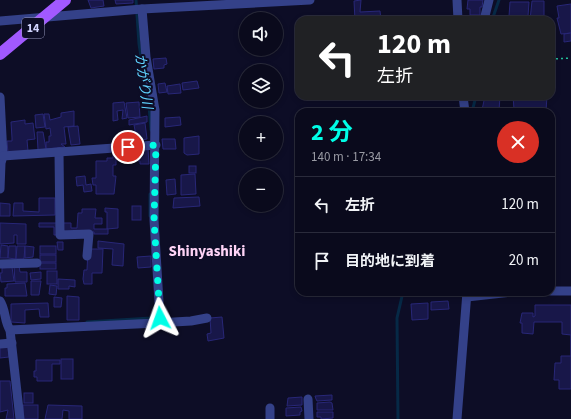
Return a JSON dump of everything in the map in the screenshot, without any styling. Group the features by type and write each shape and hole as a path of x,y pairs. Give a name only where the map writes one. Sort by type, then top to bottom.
{"main road":[{"name":"14","path":"0,54 45,18 64,0"}],"street":[{"path":"0,21 142,9 310,0"},
{"path":"457,0 458,16"},
{"path":"485,16 489,0"},
{"path":"142,9 146,57 155,110 156,145 154,220 160,318 157,323"},
{"path":"0,97 0,189"},
{"path":"1,161 59,152 156,145"},
{"path":"59,152 60,235 89,234 87,256"},
{"path":"0,264 37,263"},
{"path":"555,292 571,291"},
{"path":"457,419 467,296"},
{"path":"0,301 4,306 5,323 10,330 20,419"},
{"path":"10,330 191,321 207,318"},
{"path":"0,344 12,343"},
{"path":"308,399 309,419"},
{"path":"270,408 270,419"}],"path":[{"path":"555,59 571,58"}],"building":[{"path":"88,0 103,0 104,6 91,8"},
{"path":"115,0 133,0 133,3 116,4"},
{"path":"361,0 360,12 380,11 381,16 355,16 354,1"},
{"path":"468,0 483,0 482,7 480,7 480,15 470,15 470,9 467,9"},
{"path":"532,1 544,1 544,16 530,16"},
{"path":"510,2 529,2 528,16 509,16"},
{"path":"571,4 571,33 561,34 557,18 559,18 557,6"},
{"path":"571,33 571,41 564,42 564,34"},
{"path":"166,58 167,64 164,65 164,68 154,69 153,59"},
{"path":"197,81 199,88 183,90 182,83"},
{"path":"165,83 167,92 159,93 158,84"},
{"path":"180,84 181,93 168,94 167,86"},
{"path":"484,100 500,100 499,108 482,108"},
{"path":"513,100 547,100 546,108 514,108"},
{"path":"124,102 127,118 122,119 123,110 117,111 118,120 113,121 113,103"},
{"path":"139,102 140,117 128,118 126,103"},
{"path":"74,111 74,126 64,127 66,144 61,144 65,147 46,149 46,142 49,142 49,136 51,136 50,128 46,129 44,114 49,114 50,120 61,117 61,113"},
{"path":"43,114 45,127 36,128 35,115"},
{"path":"147,116 147,122 129,125 129,120"},
{"path":"180,117 181,125 165,127 165,118"},
{"path":"25,120 25,124 33,123 35,139 27,140 28,151 8,153 7,141 12,141 11,122"},
{"path":"145,123 147,139 137,141 134,125"},
{"path":"78,126 80,144 71,145 68,127"},
{"path":"37,132 43,132 46,149 38,150"},
{"path":"199,136 199,154 187,155 184,153 184,138"},
{"path":"162,139 175,139 176,149 163,149"},
{"path":"138,149 148,149 149,164 140,164 140,161 138,161"},
{"path":"130,150 130,157 116,157 116,165 113,165 113,176 116,176 114,194 96,194 96,185 93,185 92,178 96,178 96,161 107,161 107,158 113,158 113,152"},
{"path":"189,166 196,166 196,173 189,173"},
{"path":"195,174 196,194 181,195 181,175"},
{"path":"85,176 86,185 91,184 92,191 84,192 83,185 77,186 76,177"},
{"path":"175,179 176,194 167,195 166,180"},
{"path":"199,197 200,206 173,208 174,198"},
{"path":"39,198 55,198 55,215 13,216 14,203 23,203 23,211 39,212"},
{"path":"0,203 10,204 10,216 0,216"},
{"path":"132,206 141,206 141,220 132,220"},
{"path":"105,208 118,209 118,228 107,229 107,212 105,212"},
{"path":"82,209 96,209 95,218 102,218 102,224 94,224 94,229 108,229 108,234 94,234 94,232 63,232 63,223 71,223 71,228 77,228 78,213 82,213"},
{"path":"0,223 26,224 26,244 17,244 17,235 14,235 14,243 0,244"},
{"path":"39,223 58,223 58,235 54,235 54,227 39,227"},
{"path":"98,241 124,244 123,266 112,265 113,249 98,248"},
{"path":"57,242 63,242 63,250 58,250"},
{"path":"1,245 8,246 8,258 0,258"},
{"path":"9,246 16,246 16,259 8,258"},
{"path":"17,246 25,246 24,259 16,259"},
{"path":"25,246 34,247 33,257 25,258"},
{"path":"40,246 56,246 56,254 40,254"},
{"path":"88,249 103,249 102,273 92,273 92,284 84,284 84,270 87,270"},
{"path":"40,255 56,255 56,262 40,262"},
{"path":"151,256 151,267 138,268 137,257"},
{"path":"40,263 56,263 56,269 40,269"},
{"path":"14,266 19,266 20,272 27,272 27,282 15,282"},
{"path":"12,267 14,281 1,282 0,273 2,273 2,268"},
{"path":"47,271 57,271 57,284 47,284"},
{"path":"41,272 41,279 31,280 30,273"},
{"path":"58,279 75,280 75,287 69,286 69,289 58,289"},
{"path":"31,281 41,281 39,295 31,295"},
{"path":"25,283 27,296 5,296 5,288 7,288 7,284"},
{"path":"50,285 57,286 56,295 49,294"},
{"path":"67,296 79,297 79,320 67,320"},
{"path":"54,297 62,298 61,307 54,307"},
{"path":"448,301 449,309 431,310 431,302"},
{"path":"48,303 49,317 40,317 39,309 25,310 25,323 11,322 11,304"},
{"path":"428,303 428,319 412,320 411,304"},
{"path":"535,305 571,305 571,335 562,334 562,322 534,322 533,334 522,333 522,323 520,323 522,313 533,313 533,317 535,316"},
{"path":"222,317 224,338 208,341 207,334 211,333 210,318"},
{"path":"8,346 9,357 0,358 0,347"},
{"path":"561,356 571,356 571,389 559,389 559,380 554,380 555,363 561,363"},
{"path":"61,359 73,359 73,379 61,379"},
{"path":"36,360 60,360 60,364 52,364 52,381 37,381 37,377 34,377 34,371 36,371"},
{"path":"0,381 10,381 14,419 6,419 8,410 0,412"},
{"path":"24,393 33,393 33,403 24,403"},
{"path":"332,395 332,400 317,401 315,396"},
{"path":"302,397 302,405 287,406 288,398"},
{"path":"317,403 332,403 333,410 317,410"},
{"path":"23,405 38,405 38,419 23,419"},
{"path":"48,405 82,406 82,419 69,419 69,411 63,410 62,419 45,419"},
{"path":"301,407 302,411 300,412 300,415 286,416 286,408"},
{"path":"317,412 333,412 333,418 321,419 321,417 317,417"}],"waterway":[{"name":"かがり川","path":"136,0 139,44 149,106 151,130"},
{"path":"493,16 499,0"},
{"path":"473,108 475,100"},
{"name":"かがり川","path":"150,194 150,216"},
{"path":"398,419 397,318 402,296"},
{"name":"かがり川","path":"87,322 151,318 156,309"}],"district":[{"name":"Shinyashiki","path":"207,251"}],"route":[{"path":"128,147 156,145 154,220 160,318"}]}
